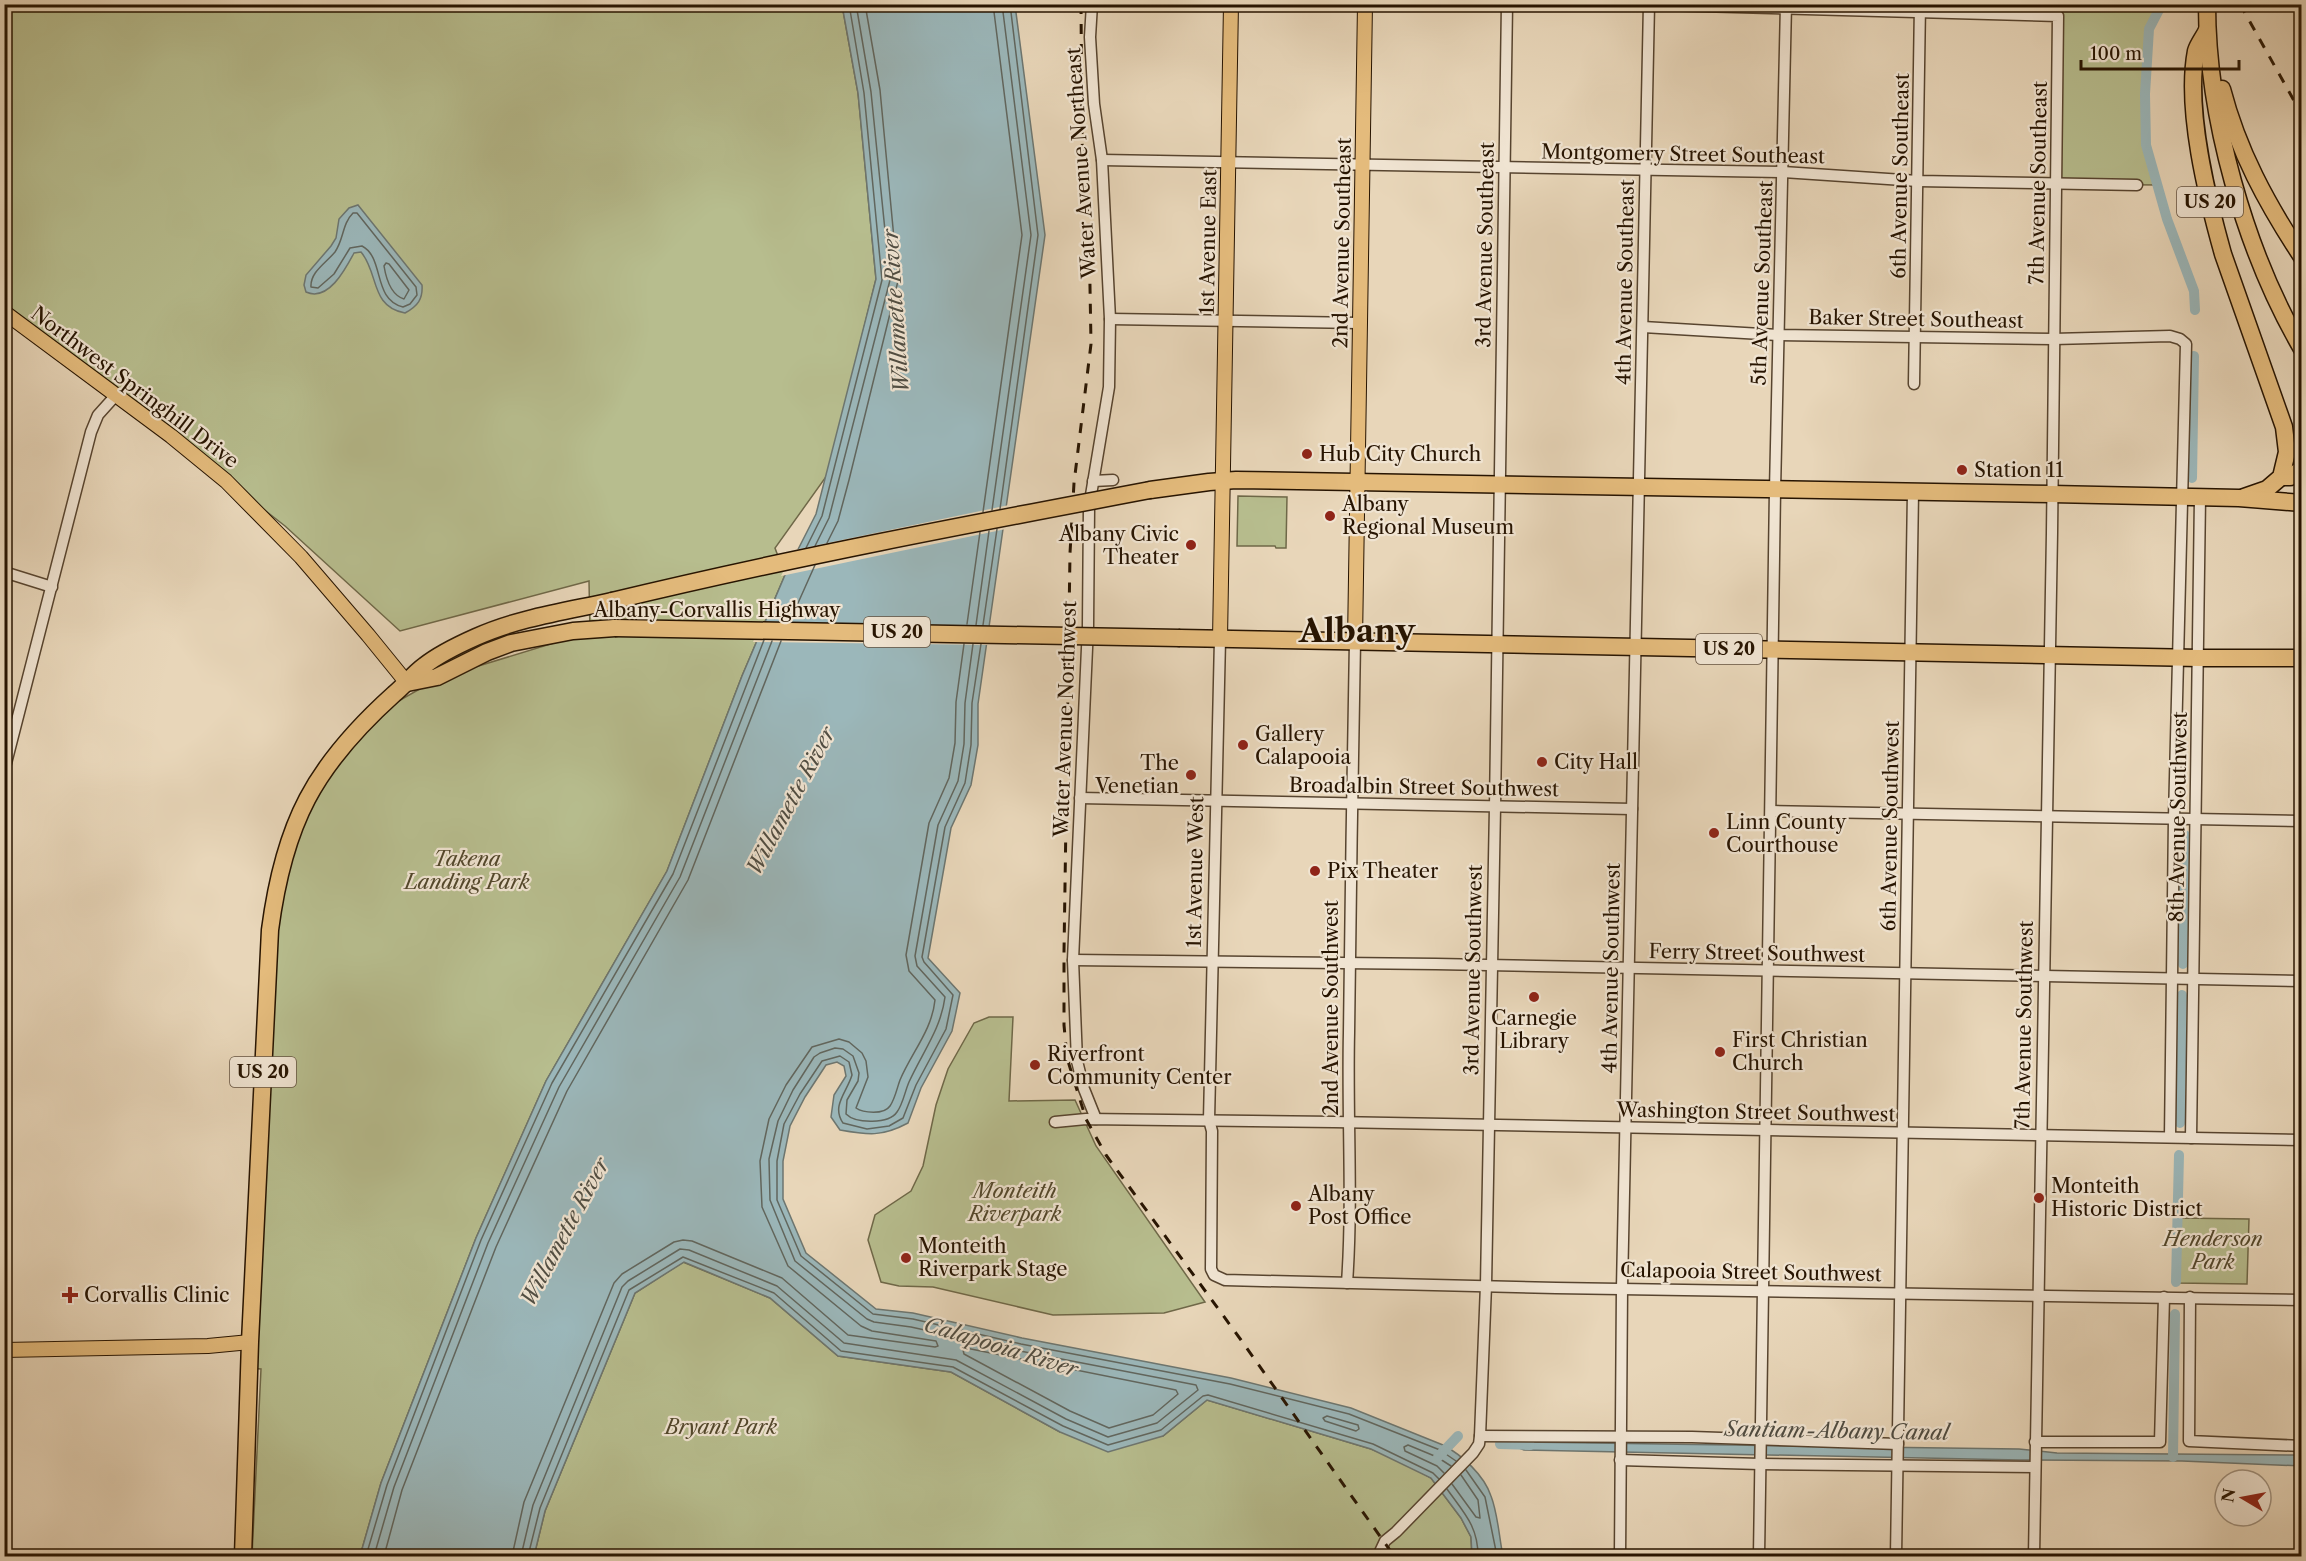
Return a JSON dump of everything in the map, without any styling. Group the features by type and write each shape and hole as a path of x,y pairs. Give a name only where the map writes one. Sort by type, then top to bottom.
{"highway":[{"name":"US 20","path":"2207,4 2207,30 2238,139 2256,182 2301,256"},
{"name":"US 20","path":"1222,481 2239,498 2258,493 2281,477 2287,452 2284,427 2223,254 2202,161 2196,120 2194,78 2197,48 2207,30"},
{"path":"2207,30 2212,87 2224,145 2240,203 2262,266 2301,349"},
{"path":"2281,477 2290,477 2301,469"},
{"name":"Albany-Corvallis Highway","path":"243,1557 250,1342 270,930 281,864 299,814 326,766 365,720 423,666 495,629 687,582 1149,490 1222,481"},
{"path":"2239,498 2301,503"},
{"name":"Albany-Corvallis Highway","path":"407,683 437,677 511,643 573,631 615,628 1220,639"},
{"name":"US 20","path":"1220,639 2178,658 2301,658"}],"main road":[{"name":"1st Avenue East","path":"1222,481 1232,4"},
{"name":"2nd Avenue Southeast","path":"1356,482 1365,4"},
{"name":"Northwest Springhill Drive","path":"4,312 209,466 273,527 407,683"},
{"name":"1st Avenue West","path":"1220,639 1222,481"},
{"name":"2nd Avenue Southwest","path":"1355,641 1356,482"},
{"path":"4,1350 208,1346 250,1342"}],"street":[{"name":"Water Avenue Northeast","path":"1092,4 1090,38 1094,104 1102,160 1110,319"},
{"name":"3rd Avenue Southeast","path":"1500,486 1507,4"},
{"path":"1625,4 1920,9"},
{"name":"4th Avenue Southeast","path":"1638,487 1649,5"},
{"name":"5th Avenue Southeast","path":"1759,1557 1775,490 1786,6"},
{"name":"7th Avenue Southeast","path":"1920,9 2058,16 2052,494"},
{"name":"6th Avenue Southeast","path":"1914,384 1920,9"},
{"name":"Montgomery Street Southeast","path":"1102,160 1783,172 1918,181 2137,185"},
{"path":"1110,319 1359,323"},
{"name":"Water Avenue Northwest","path":"1096,1119 1084,1089 1077,1061 1073,960 1088,627 1088,532 1093,481 1109,387 1110,319"},
{"name":"Baker Street Southeast","path":"1642,327 1778,335 2053,339 2170,336 2186,344"},
{"name":"8th Avenue Southwest","path":"2170,1137 2180,497 2186,344"},
{"path":"4,771 91,432 98,415 116,395"},
{"path":"1093,481 1113,480"},
{"name":"3rd Avenue Southwest","path":"1378,1557 1385,1540 1473,1453 1479,1444 1480,1436 1486,1285 1500,486"},
{"name":"4th Avenue Southwest","path":"1620,1557 1622,1288 1638,487"},
{"name":"6th Avenue Southwest","path":"1896,1557 1913,492"},
{"name":"7th Avenue Southwest","path":"2034,1557 2052,494"},
{"name":"8th Avenue Southwest","path":"2191,1138 2200,497"},
{"path":"4,572 52,586"},
{"name":"1st Avenue West","path":"1211,1264 1212,1131 1209,1120 1220,639"},
{"name":"2nd Avenue Southwest","path":"1347,1283 1355,641"},
{"name":"Broadalbin Street Southwest","path":"1080,798 1632,809"},
{"path":"1771,811 2301,821"},
{"name":"Ferry Street Southwest","path":"1073,960 2193,977 2301,981"},
{"name":"Washington Street Southwest","path":"1055,1122 1096,1119 1349,1122 2301,1140"},
{"name":"Calapooia Street Southwest","path":"1211,1264 1214,1275 1225,1280 2301,1300"},
{"path":"1620,1457 1898,1462 2035,1454 2160,1442 2164,1297"},
{"path":"2190,1297 2189,1441 2301,1446"},
{"path":"1480,1436 1620,1439 1692,1437 1761,1443 1898,1445"}],"green space":[{"path":"1920,4 2162,5 2149,29 2145,94 2146,145 2157,185 2057,184 2057,16 1920,13"},
{"name":"Takena Landing Park","path":"4,5 842,5 858,93 876,279 828,474 775,548 785,575 742,676 667,871 546,1081 476,1238 381,1483 360,1556 252,1556 261,1369 249,1368 270,930 314,784 365,720 439,678 590,632 589,581 400,631 285,526 5,311"},
{"path":"1238,496 1287,497 1286,548 1237,546"},
{"name":"Monteith Riverpark","path":"989,1017 1013,1017 1009,1101 1075,1100 1096,1146 1205,1302 1164,1313 1053,1315 933,1287 899,1286 881,1282 868,1240 875,1215 911,1191 923,1166 936,1105 948,1069 974,1023"},
{"name":"Henderson Park","path":"2179,1218 2249,1219 2247,1284 2177,1283"},
{"name":"Bryant Park","path":"683,1262 770,1298 838,1356 951,1372 1060,1432 1163,1436 1207,1400 1371,1449 1404,1462 1431,1478 1461,1518 1471,1537 1472,1556 534,1556 545,1511 635,1293"}],"water":[{"path":"842,5 1015,5 1045,235 978,704 978,745 971,785 951,828 928,958 960,993 952,1031 921,1088 908,1123 890,1131 867,1134 840,1130 831,1117 834,1095 846,1076 844,1066 837,1062 826,1065 805,1097 790,1126 783,1161 783,1199 806,1253 876,1309 913,1313 1022,1338 1231,1378 1351,1408 1443,1445 1472,1466 1488,1488 1495,1510 1503,1556 1472,1556 1471,1537 1461,1518 1431,1478 1371,1449 1207,1400 1163,1436 1108,1452 1060,1432 951,1372 838,1356 770,1298 684,1262 635,1293 545,1511 534,1556 360,1556 381,1483 476,1238 546,1081 667,871 742,676 785,575 816,514 876,279 858,93"},
{"path":"358,205 422,285 419,302 405,313 394,310 380,297 367,260 361,252 354,253 341,275 328,289 322,293 306,292 304,285 306,275 336,238 339,219 349,208"},
{"path":"1518,1442 2019,1449 2057,1453 2301,1455 2302,1466 2182,1461 1524,1450 1519,1448"}],"pier":[{"path":"1009,505 1006,529 781,576 794,550"},
{"path":"762,622 992,626 990,645 753,642"}],"waterway":[{"name":"Santiam-Albany Canal","path":"2162,4 2149,29 2145,94 2146,145 2167,219 2194,291 2195,310"},
{"name":"Santiam-Albany Canal","path":"2192,478 2194,356"},
{"name":"Santiam-Albany Canal","path":"2183,964 2185,835"},
{"name":"Santiam-Albany Canal","path":"2180,1123 2182,995"},
{"name":"Santiam-Albany Canal","path":"2176,1282 2179,1155"},
{"name":"Santiam-Albany Canal","path":"2173,1457 2175,1314"},
{"name":"Santiam-Albany Canal","path":"1438,1457 1458,1436"},
{"name":"Santiam-Albany Canal","path":"1500,1444 1530,1445"}],"railway":[{"path":"1081,4 1082,142 1089,230 1091,344 1074,483 1070,553 1064,952 1064,1025 1067,1058 1086,1119 1106,1155 1394,1556"},
{"path":"2240,4 2302,115"}],"place":[{"name":"Hub City Church","path":"1307,454"},
{"name":"Station 11","path":"1962,470"},
{"name":"Albany Regional Museum","path":"1330,516"},
{"name":"Albany Civic Theater","path":"1191,545"},
{"name":"Gallery Calapooia","path":"1243,745"},
{"name":"City Hall","path":"1542,762"},
{"name":"The Venetian","path":"1191,775"},
{"name":"Linn County Courthouse","path":"1714,833"},
{"name":"Pix Theater","path":"1315,871"},
{"name":"Carnegie Library","path":"1534,997"},
{"name":"First Christian Church","path":"1720,1052"},
{"name":"Riverfront Community Center","path":"1035,1065"},
{"name":"Monteith Historic District","path":"2039,1198"},
{"name":"Albany Post Office","path":"1296,1206"},
{"name":"Monteith Riverpark Stage","path":"906,1258"},
{"name":"Corvallis Clinic","path":"70,1295"}],"district":[{"name":"Albany","path":"1357,631"}],"water label":[{"name":"Willamette River","path":"896,311"},
{"name":"Willamette River","path":"791,801"},
{"name":"Willamette River","path":"565,1232"},
{"name":"Calapooia River","path":"1001,1347"}]}
